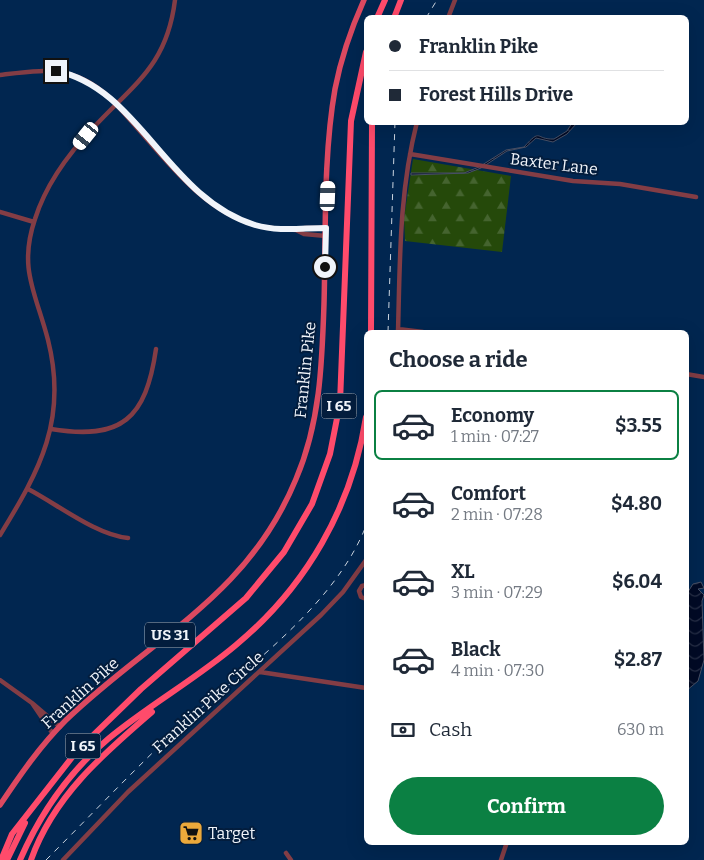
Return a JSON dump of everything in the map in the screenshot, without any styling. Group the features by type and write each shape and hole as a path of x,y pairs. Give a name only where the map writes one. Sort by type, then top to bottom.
{"highway":[{"path":"378,15 385,0"},
{"path":"395,15 401,0"},
{"name":"I 65","path":"7,860 33,809 49,784 84,744 141,689 246,598 284,552 312,504 330,454 340,403 351,121 364,61"},
{"path":"371,330 372,125"},
{"name":"I 65","path":"20,860 45,812 80,767 116,733 174,692 252,632 282,601 304,573 326,537 345,498 358,458 364,427"},
{"path":"31,860 51,819 79,779 114,744 174,692"},
{"path":"1,860 12,834 33,809"}],"main road":[{"name":"Franklin Pike","path":"0,805 30,762 60,727 96,694 220,593 250,559 282,509 306,454 318,401 323,357 330,130 334,97 345,48 364,0"}],"street":[{"path":"0,535 39,467 51,429 54,390 52,357 28,270 28,247 34,222 48,189 65,162 86,136 142,80 159,54 169,30 176,0"},
{"path":"449,15 455,0"},
{"path":"0,74 49,71 70,74 99,88 117,105 184,179 208,201 254,224 296,230 304,234 326,236"},
{"path":"398,330 401,216 416,125"},
{"name":"Baxter Lane","path":"410,154 573,181 620,184 696,197"},
{"path":"0,212 34,222"},
{"path":"296,230 326,228"},
{"path":"51,429 95,432 111,428 127,419 139,406 147,392 156,349"},
{"path":"689,374 704,377"},
{"path":"28,489 116,536 128,538"},
{"name":"Franklin Pike Circle","path":"63,860 128,792 330,606 364,563"},
{"path":"364,586 359,591 361,597 364,598"},
{"path":"260,672 364,688"},
{"path":"0,680 32,703 60,727"},
{"path":"32,703 53,734"},
{"path":"501,860 506,845"},
{"path":"286,853 291,860"}],"green space":[{"path":"413,159 511,176 502,252 405,241 404,218"}],"water":[{"path":"571,125 575,125 567,134 553,142 536,138 526,147 507,151 481,168 468,173 411,175 411,173 464,173 479,167 506,150 524,147 536,136 554,139 567,131"},
{"path":"701,582 704,588 698,589 704,595 702,601 704,660 698,681 689,688 689,590 693,584"}],"railway":[{"path":"428,15 437,0"},
{"path":"388,330 395,125"},
{"path":"46,860 172,734 281,639 307,613 331,586 351,557 364,530"}],"place":[{"name":"Target","path":"191,833"}],"route":[{"path":"56,71 79,77 105,92 188,183 218,208 245,221 264,227 296,230 326,228 325,267"}]}
